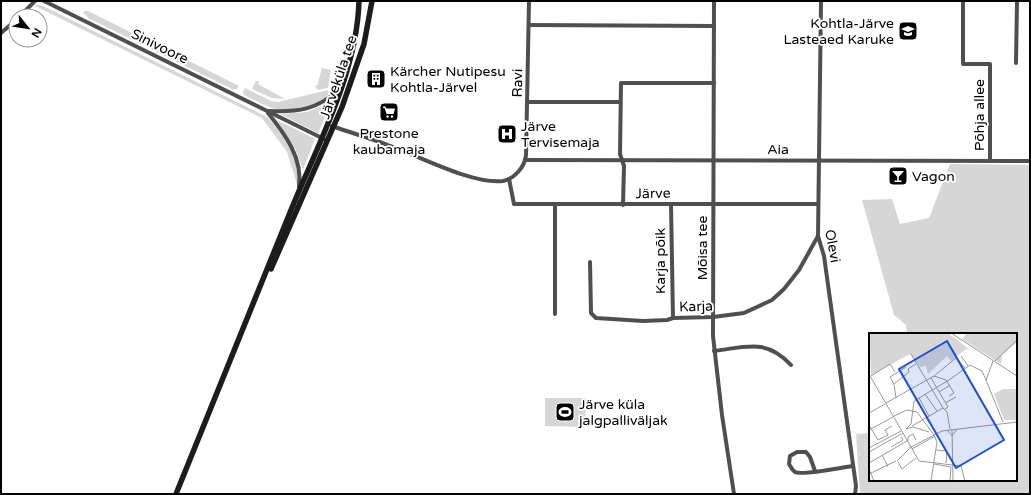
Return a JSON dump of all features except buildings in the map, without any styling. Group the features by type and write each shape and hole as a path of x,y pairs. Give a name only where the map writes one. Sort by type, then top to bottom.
{"main road":[{"name":"Järveküla tee","path":"255,301 283,243 320,158 327,124 356,43 359,1"},
{"name":"Järveküla tee","path":"255,301 317,148 334,126 364,44 372,1"},
{"path":"176,494 255,301"}],"street":[{"name":"Sinivoore","path":"44,1 324,140"},
{"name":"Ravi","path":"525,162 528,102 529,1"},
{"name":"Mõisa tee","path":"714,1 714,351 734,494"},
{"name":"Olevi","path":"821,1 818,236 825,263 853,466 855,494"},
{"name":"Põhja allee","path":"963,1 963,64 990,64 990,161"},
{"path":"1016,63 1017,1"},
{"path":"529,24 714,26"},
{"path":"623,205 624,170 620,154 621,83 714,83"},
{"name":"Sinivoore","path":"267,111 304,110 324,102 340,90"},
{"path":"528,102 620,102"},
{"name":"Sinivoore","path":"267,111 286,138 298,162 301,175 299,191"},
{"path":"327,124 389,145 475,179 487,181 508,179 525,162"},
{"name":"Aia","path":"525,162 713,160 1030,161"},
{"name":"Järve","path":"508,179 514,204 818,204"},
{"name":"Karja põik","path":"671,204 673,318"},
{"path":"555,205 555,314"},
{"name":"Karja","path":"590,262 590,305 593,316 604,319 629,318 643,321 668,320 673,318 713,317 744,313 772,300 795,275 818,236"},
{"path":"714,351 762,346 783,356 791,365"},
{"path":"815,471 810,457 806,452 797,452 790,456 789,464 795,472 800,473 853,466"}],"shaded area":[{"path":"41,5 47,8 39,8 35,6"},
{"path":"48,8 267,117 290,148 298,168 299,176 297,184 287,152 262,118 48,12"},
{"path":"88,11 146,40 141,44 88,18 83,12"},
{"path":"151,42 239,86 236,89 232,89 151,49 149,47"},
{"path":"322,68 331,70 328,88 318,90 314,85 317,86"},
{"path":"256,81 259,81 258,84 285,99 272,98 252,89"},
{"path":"245,88 271,101 278,102 328,90 328,95 318,103 304,108 282,110 268,107 244,95 243,92"},
{"path":"330,102 331,104 318,133 280,114 307,112"},
{"path":"277,120 315,139 303,170 295,148"},
{"path":"950,164 1030,165 1030,494 860,494 856,434 869,433 869,481 1017,481 1017,333 907,333 906,325 894,315 862,200 892,199 900,224 929,218"},
{"name":"Järve küla jalgpalliväljak","path":"545,398 586,398 585,427 545,426"}],"place":[{"name":"Kohtla-Järve Lasteaed Karuke","path":"908,31"},
{"name":"Kärcher Nutipesu Kohtla-Järvel","path":"376,79"},
{"name":"Prestone kaubamaja","path":"389,112"},
{"name":"Järve Tervisemaja","path":"507,134"},
{"name":"Vagon","path":"898,176"},
{"name":"Järve küla jalgpalliväljak","path":"565,412"}]}
